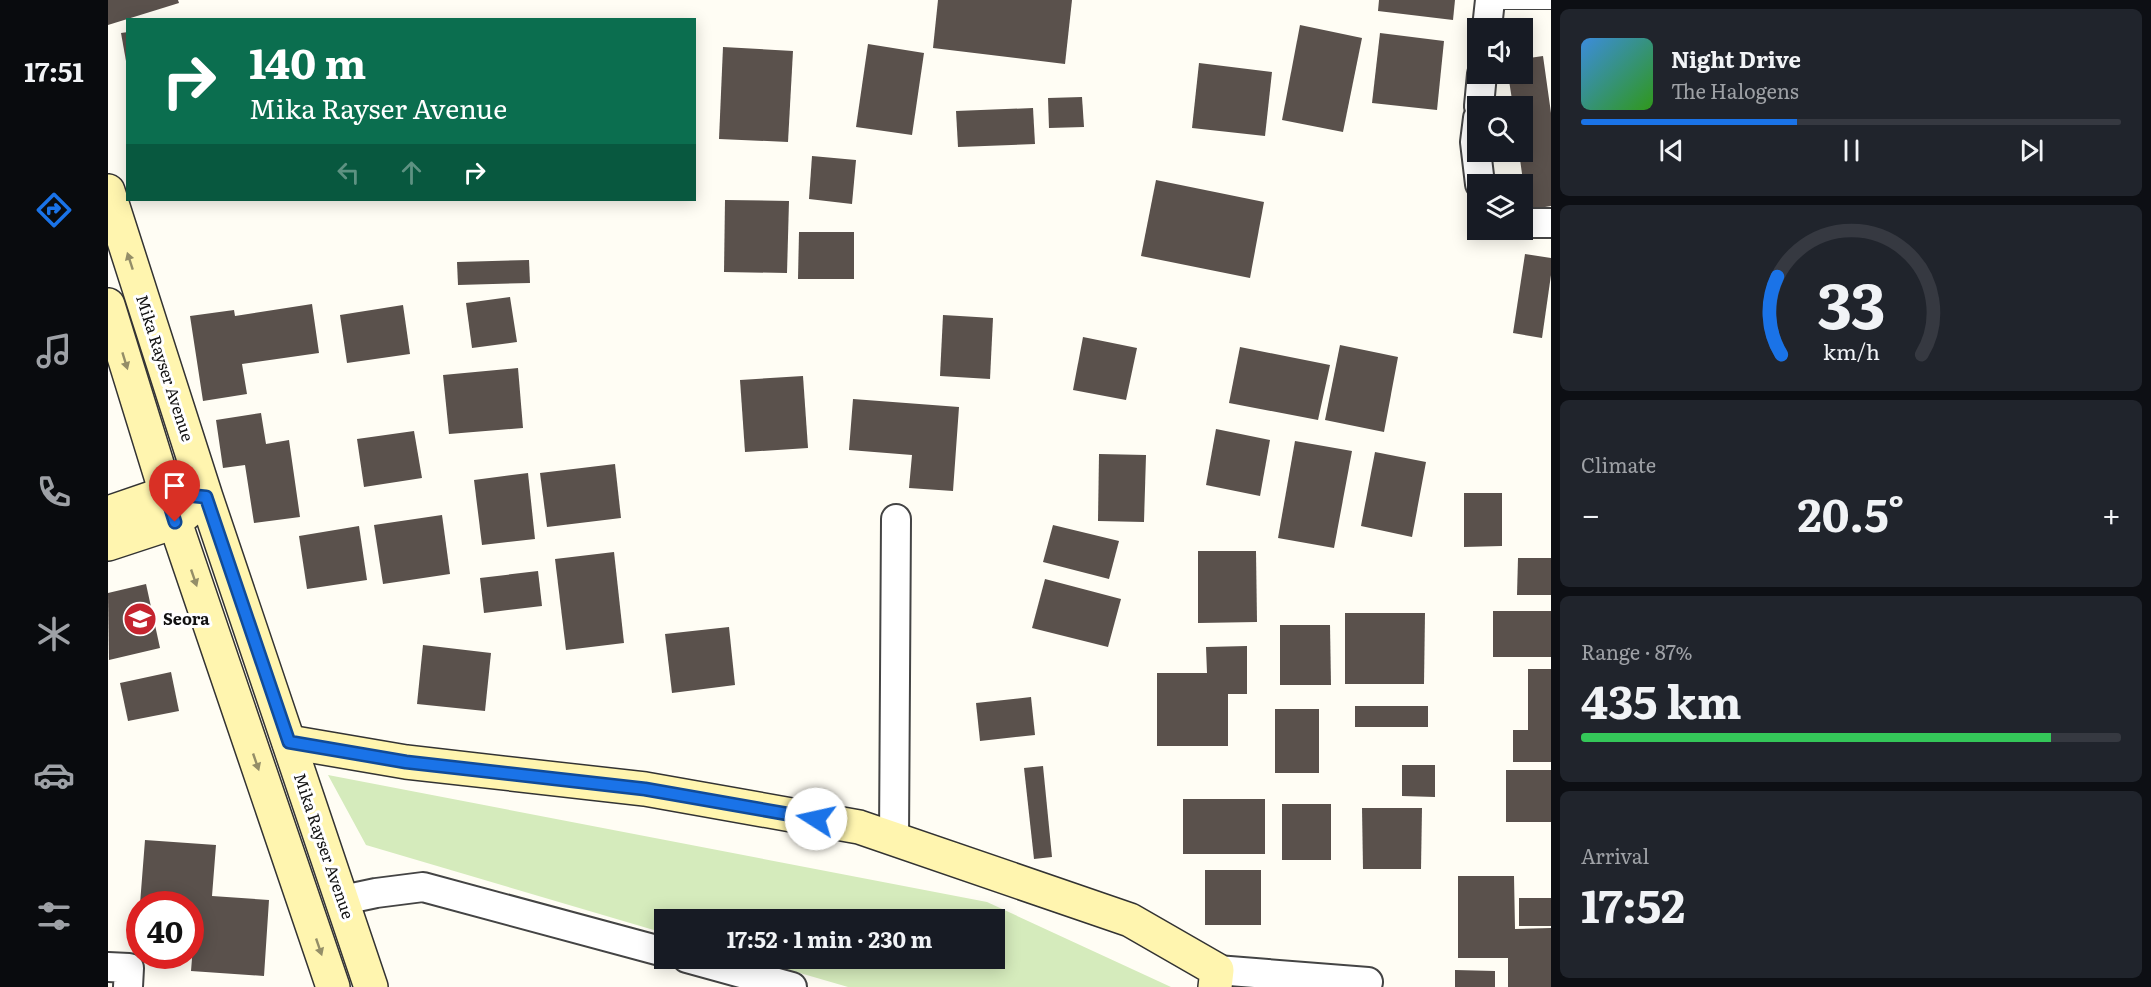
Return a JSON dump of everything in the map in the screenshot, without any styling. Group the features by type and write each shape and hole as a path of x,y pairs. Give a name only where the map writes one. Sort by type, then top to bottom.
{"street":[{"name":"Mika Rayser Avenue","path":"108,191 206,497 371,987"},
{"path":"1533,223 1551,223"},
{"path":"108,305 170,507 333,987"},
{"path":"108,513 170,507 206,497"},
{"path":"108,544 170,507"},
{"path":"894,839 896,519"},
{"path":"289,742 406,762 645,789 859,827 1130,920 1216,978 1368,982"},
{"path":"343,900 423,886 654,949"},
{"path":"727,969 792,987"}],"lane":[{"path":"1489,10 1551,2"}],"green space":[{"path":"328,775 987,902 1002,909 654,909 654,930 366,845"},
{"path":"1005,910 1171,987 848,987 786,969 1005,969"}],"building":[{"path":"108,0 178,0 179,3 126,18 108,25"},
{"path":"938,0 1072,0 1065,64 933,48"},
{"path":"1379,0 1455,0 1453,20 1378,11"},
{"path":"1300,25 1362,38 1343,132 1282,120"},
{"path":"126,32 126,61 121,33"},
{"path":"1380,33 1444,41 1437,110 1372,103"},
{"path":"868,44 924,53 912,135 856,127"},
{"path":"723,47 793,51 788,142 719,139"},
{"path":"1543,56 1551,113 1551,206 1533,209 1533,174 1522,174 1520,162 1533,162 1533,96 1511,96 1510,84 1533,84 1533,57"},
{"path":"1199,63 1272,72 1265,136 1192,128"},
{"path":"1082,97 1084,127 1049,128 1048,98"},
{"path":"1033,108 1035,144 958,147 956,111"},
{"path":"812,156 856,160 852,204 809,199"},
{"path":"1156,180 1264,202 1250,278 1141,256"},
{"path":"725,200 789,201 787,273 724,272"},
{"path":"799,232 854,232 854,279 798,279"},
{"path":"1525,254 1551,258 1551,275 1542,338 1513,333"},
{"path":"529,260 530,283 458,285 457,262"},
{"path":"510,297 517,342 472,348 466,303"},
{"path":"312,304 319,353 242,364 247,394 203,401 190,316 234,310 235,316"},
{"path":"403,305 410,354 347,363 340,315"},
{"path":"943,315 993,318 990,379 940,376"},
{"path":"1083,337 1137,348 1126,400 1073,390"},
{"path":"1340,345 1398,357 1384,432 1325,420"},
{"path":"1240,347 1330,365 1318,420 1229,403"},
{"path":"518,368 523,428 449,434 443,375"},
{"path":"803,376 808,448 745,452 740,380"},
{"path":"853,399 959,407 953,491 909,488 912,455 849,450"},
{"path":"261,413 266,444 289,440 300,517 254,523 245,465 223,468 216,420"},
{"path":"1216,429 1270,440 1260,496 1206,485"},
{"path":"414,431 422,478 364,487 357,439"},
{"path":"1295,441 1352,451 1334,548 1278,538"},
{"path":"1375,452 1426,462 1412,537 1361,526"},
{"path":"1099,454 1146,455 1144,522 1098,521"},
{"path":"615,464 621,518 547,527 540,473"},
{"path":"528,473 535,539 482,545 474,480"},
{"path":"1464,493 1502,493 1502,546 1464,547"},
{"path":"442,515 450,574 383,584 374,525"},
{"path":"1053,525 1119,541 1109,579 1043,562"},
{"path":"359,526 367,580 307,589 299,536"},
{"path":"1198,551 1256,551 1257,622 1198,623"},
{"path":"614,552 624,643 566,650 555,559"},
{"path":"1518,558 1551,558 1551,595 1517,595"},
{"path":"538,571 542,606 484,613 480,578"},
{"path":"1045,579 1121,599 1108,647 1032,628"},
{"path":"146,584 160,648 109,660 108,593"},
{"path":"1493,611 1551,611 1551,657 1493,657"},
{"path":"1345,613 1425,613 1424,684 1345,684"},
{"path":"1280,625 1330,625 1331,685 1280,685"},
{"path":"729,627 735,685 672,693 665,634"},
{"path":"423,645 491,653 485,711 417,704"},
{"path":"1247,646 1247,694 1228,694 1228,746 1157,746 1157,673 1207,673 1206,647"},
{"path":"1528,669 1551,669 1551,762 1513,762 1513,730 1528,730"},
{"path":"171,672 179,711 128,721 120,683"},
{"path":"1031,697 1035,735 980,741 976,703"},
{"path":"1355,706 1428,706 1428,727 1355,727"},
{"path":"1275,709 1319,709 1319,773 1275,773"},
{"path":"1402,765 1435,765 1435,797 1402,796"},
{"path":"1043,766 1052,857 1034,859 1024,768"},
{"path":"1506,770 1551,770 1551,822 1506,822"},
{"path":"1183,799 1265,799 1265,854 1183,854"},
{"path":"1282,804 1331,804 1331,860 1282,860"},
{"path":"1362,808 1422,808 1421,869 1363,869"},
{"path":"145,840 216,845 212,896 269,900 264,976 191,971 191,969 204,969 204,891 141,891"},
{"path":"1205,870 1261,870 1261,925 1205,925"},
{"path":"1458,876 1514,876 1515,929 1551,928 1551,987 1508,987 1508,958 1458,958"},
{"path":"1519,898 1551,898 1551,926 1519,926"},
{"path":"1455,970 1495,971 1495,987 1455,987"}],"place":[{"name":"Seora","path":"140,619"}],"route":[{"path":"175,522 166,493 206,497 289,742 406,762 645,789 816,819"}]}
